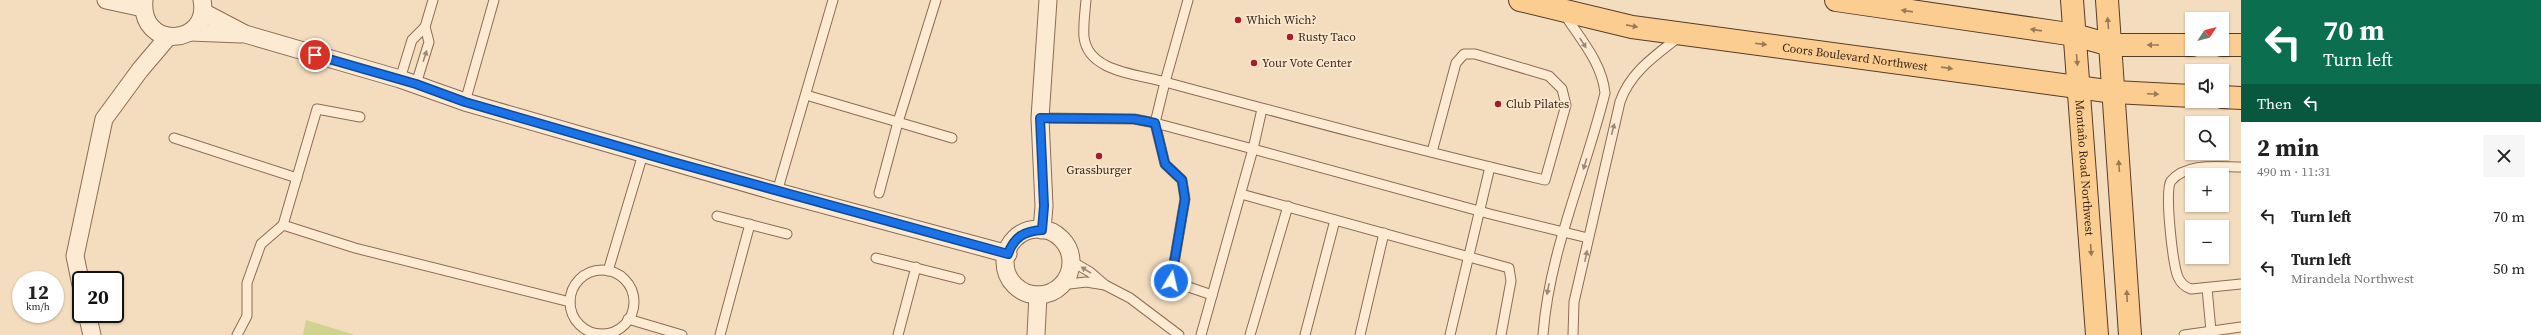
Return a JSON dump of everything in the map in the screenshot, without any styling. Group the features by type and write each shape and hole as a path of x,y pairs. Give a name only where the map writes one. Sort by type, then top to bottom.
{"main road":[{"name":"Coors Boulevard Northwest","path":"1520,0 1632,27 2079,86 2114,92 2185,96"},
{"path":"1836,0 2074,35 2110,45 2185,45"},
{"name":"Montaño Road Northwest","path":"2072,0 2097,335"},
{"path":"2106,0 2114,92 2130,335"},
{"path":"2229,46 2241,46"},
{"path":"2229,97 2241,98"}],"street":[{"path":"106,0 144,4 152,28 140,70"},
{"path":"1042,230 1044,206 1040,118 1048,0"},
{"path":"190,32 199,24 203,6 245,34"},
{"path":"152,28 168,37 176,37 190,32 245,34 416,84 465,102 643,154 777,192 1008,254"},
{"path":"78,271 75,256 104,119 140,70 168,37"},
{"path":"1030,230 1042,230 1053,233 1062,240 1069,250 1071,261 1070,273 1061,285 1049,294 1038,295 1019,289 1011,280 1006,270 1008,254 1012,243 1020,235 1030,230"},
{"path":"1036,335 1038,295"},
{"path":"89,323 92,335"}],"lane":[{"path":"400,80 412,40 424,27 433,0"},
{"path":"465,102 494,0"},
{"path":"777,192 834,0"},
{"path":"879,193 898,122 936,0"},
{"path":"1086,0 1084,37 1089,54 1101,65 1262,109 1490,167 1545,180 1566,105 1562,89 1549,76 1475,54 1464,54 1456,63 1432,152"},
{"path":"1188,0 1155,123 1165,164 1182,180 1185,199 1171,281 1212,295"},
{"path":"1543,335 1545,306 1552,270 1565,232 1605,93 1604,79 1598,65 1562,10"},
{"path":"416,84 430,42 424,27"},
{"path":"1573,335 1574,302 1624,90 1644,64 1683,34"},
{"path":"806,95 952,138"},
{"path":"237,335 247,316 247,283 261,244 283,225 317,109 360,117"},
{"path":"1201,335 1241,194 1262,109"},
{"path":"1040,118 1134,119 1155,123 1588,238"},
{"path":"174,138 297,178"},
{"path":"608,271 643,154"},
{"path":"1450,335 1470,257 1479,210 1490,167"},
{"path":"2241,167 2196,167 2182,172 2170,182 2167,194 2179,279 2183,286 2191,290 2241,284"},
{"path":"1241,194 1509,268 1511,281 1501,335"},
{"path":"1250,335 1288,206"},
{"path":"717,216 787,234"},
{"path":"1305,335 1335,220"},
{"path":"720,335 750,224"},
{"path":"283,225 356,248 570,302"},
{"path":"1360,335 1384,233"},
{"path":"876,258 960,279"},
{"path":"1071,261 1090,272 1105,284 1130,298 1179,335"},
{"path":"898,335 916,267"},
{"path":"608,271 626,281 631,290 632,310 628,319 613,332 592,332 576,321 571,312 571,293 582,277 589,272 608,271"},
{"path":"1061,285 1086,282 1105,284"},
{"path":"2207,288 2211,332"},
{"path":"628,319 682,335"},
{"path":"2184,335 2241,328"}],"green space":[{"path":"306,320 355,335 303,335"}],"place":[{"name":"Which Wich?","path":"1238,20"},
{"name":"Rusty Taco","path":"1290,37"},
{"name":"Your Vote Center","path":"1254,63"},
{"name":"Club Pilates","path":"1498,104"},
{"name":"Grassburger","path":"1099,156"}],"route":[{"path":"315,55 416,84 465,102 777,192 1008,254 1012,243 1020,235 1030,230 1042,230 1044,206 1040,118 1134,119 1155,123 1165,164 1182,180 1185,199 1171,281"}]}
